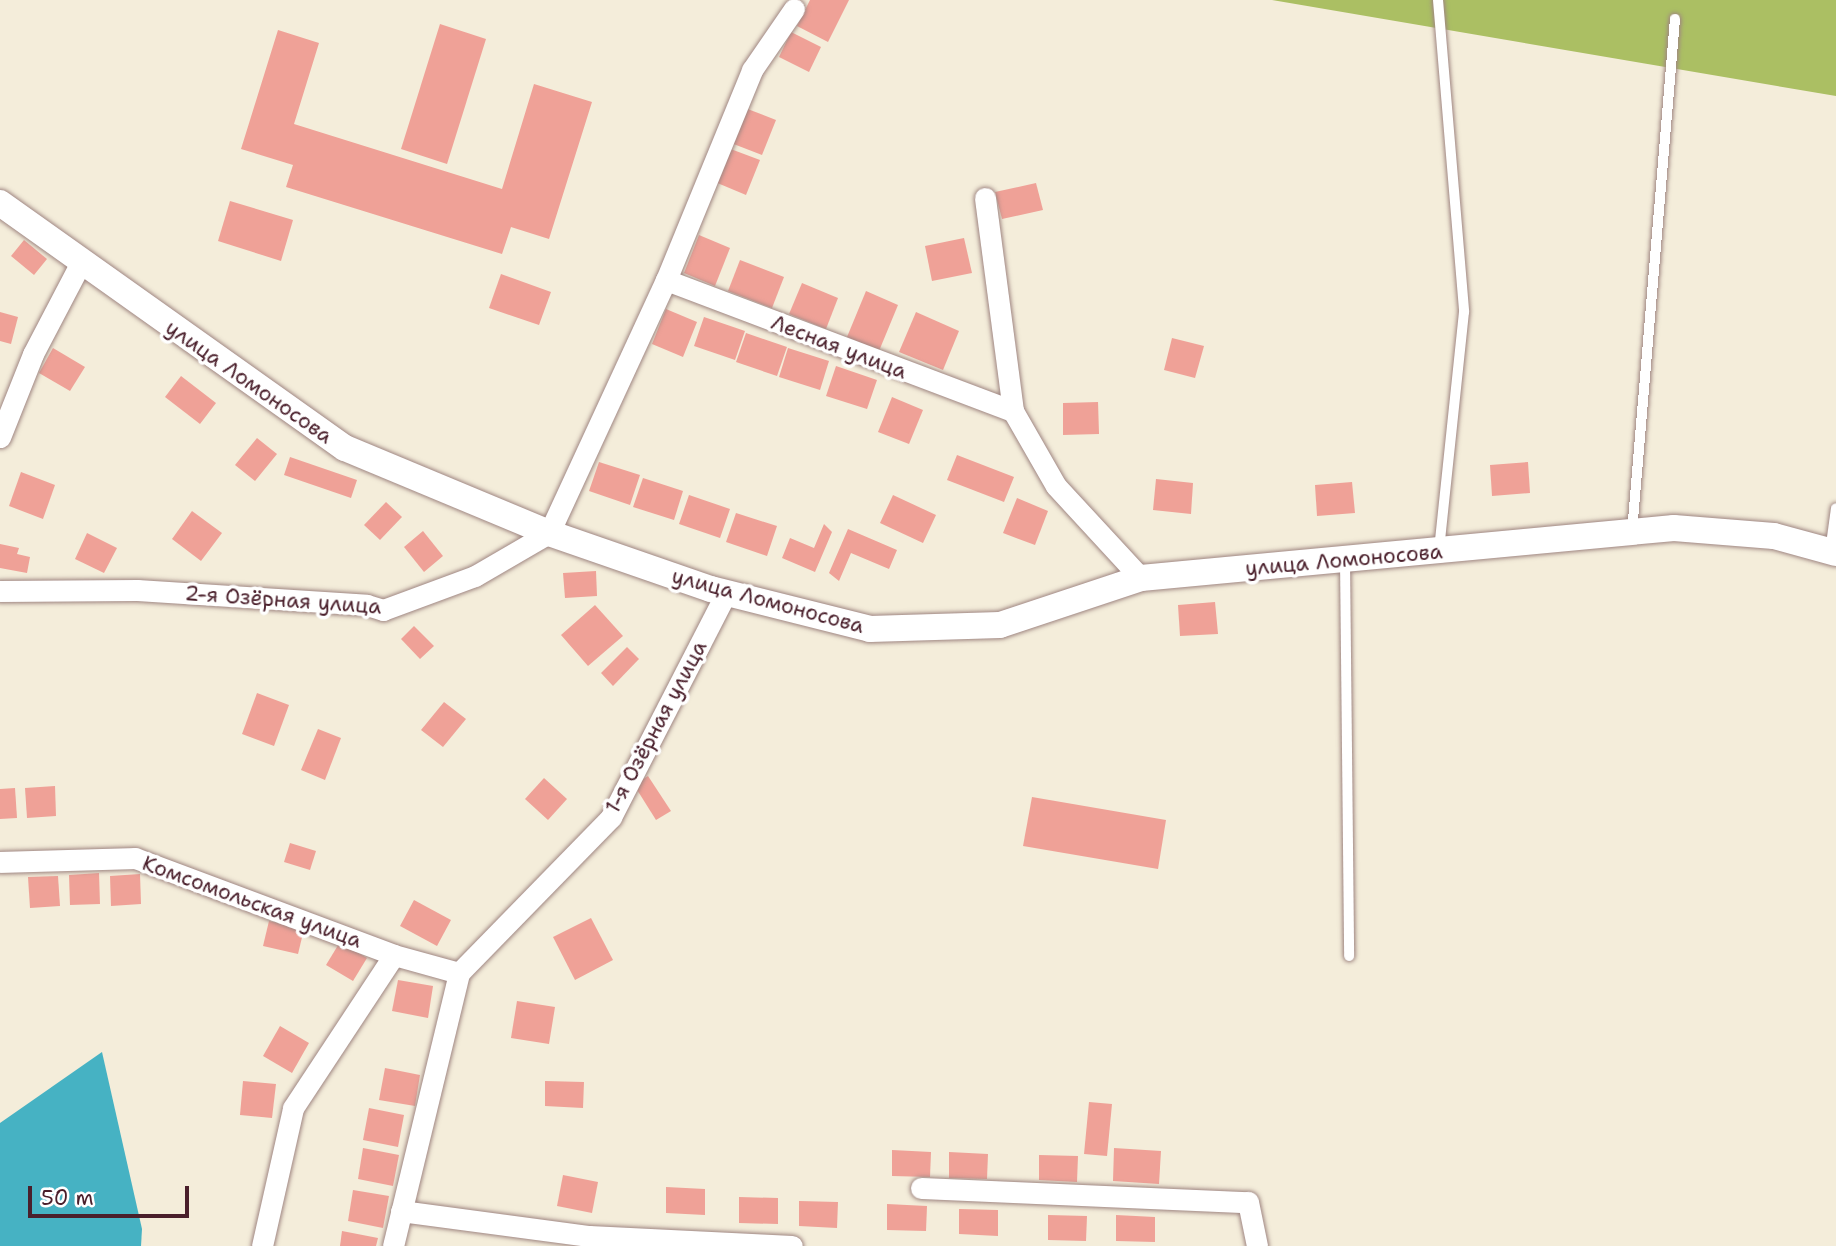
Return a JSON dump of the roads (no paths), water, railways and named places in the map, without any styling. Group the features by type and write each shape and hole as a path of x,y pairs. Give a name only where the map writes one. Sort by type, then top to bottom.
{"street":[{"path":"549,533 666,280 752,70 794,9"},
{"path":"985,198 1013,411 1056,486 1141,578"},
{"name":"улица Ломоносова","path":"0,202 80,264 345,448 549,533 726,593 870,629 943,629 1000,625 1141,578 1439,552 1674,527 1774,536 1833,552"},
{"path":"0,437 33,354 80,264"},
{"name":"Лесная улица","path":"666,280 1013,411"},
{"name":"2-я Озёрная улица","path":"0,591 137,590 368,605 383,610 475,576 549,533"},
{"name":"1-я Озёрная улица","path":"459,973 611,817 726,593"},
{"name":"Комсомольская улица","path":"0,862 135,858 394,955 459,973"},
{"path":"262,1246 293,1108 394,955"},
{"path":"393,1246 459,973"},
{"path":"921,1188 1248,1202 1257,1246"},
{"path":"401,1211 588,1241 792,1246"}],"lane":[{"path":"1438,0 1464,312 1439,552"},
{"path":"1632,532 1675,19"},
{"path":"1833,552 1836,508"},
{"path":"1345,559 1349,956"}],"water":[{"path":"102,1052 142,1229 141,1246 0,1246 0,1123"}]}
